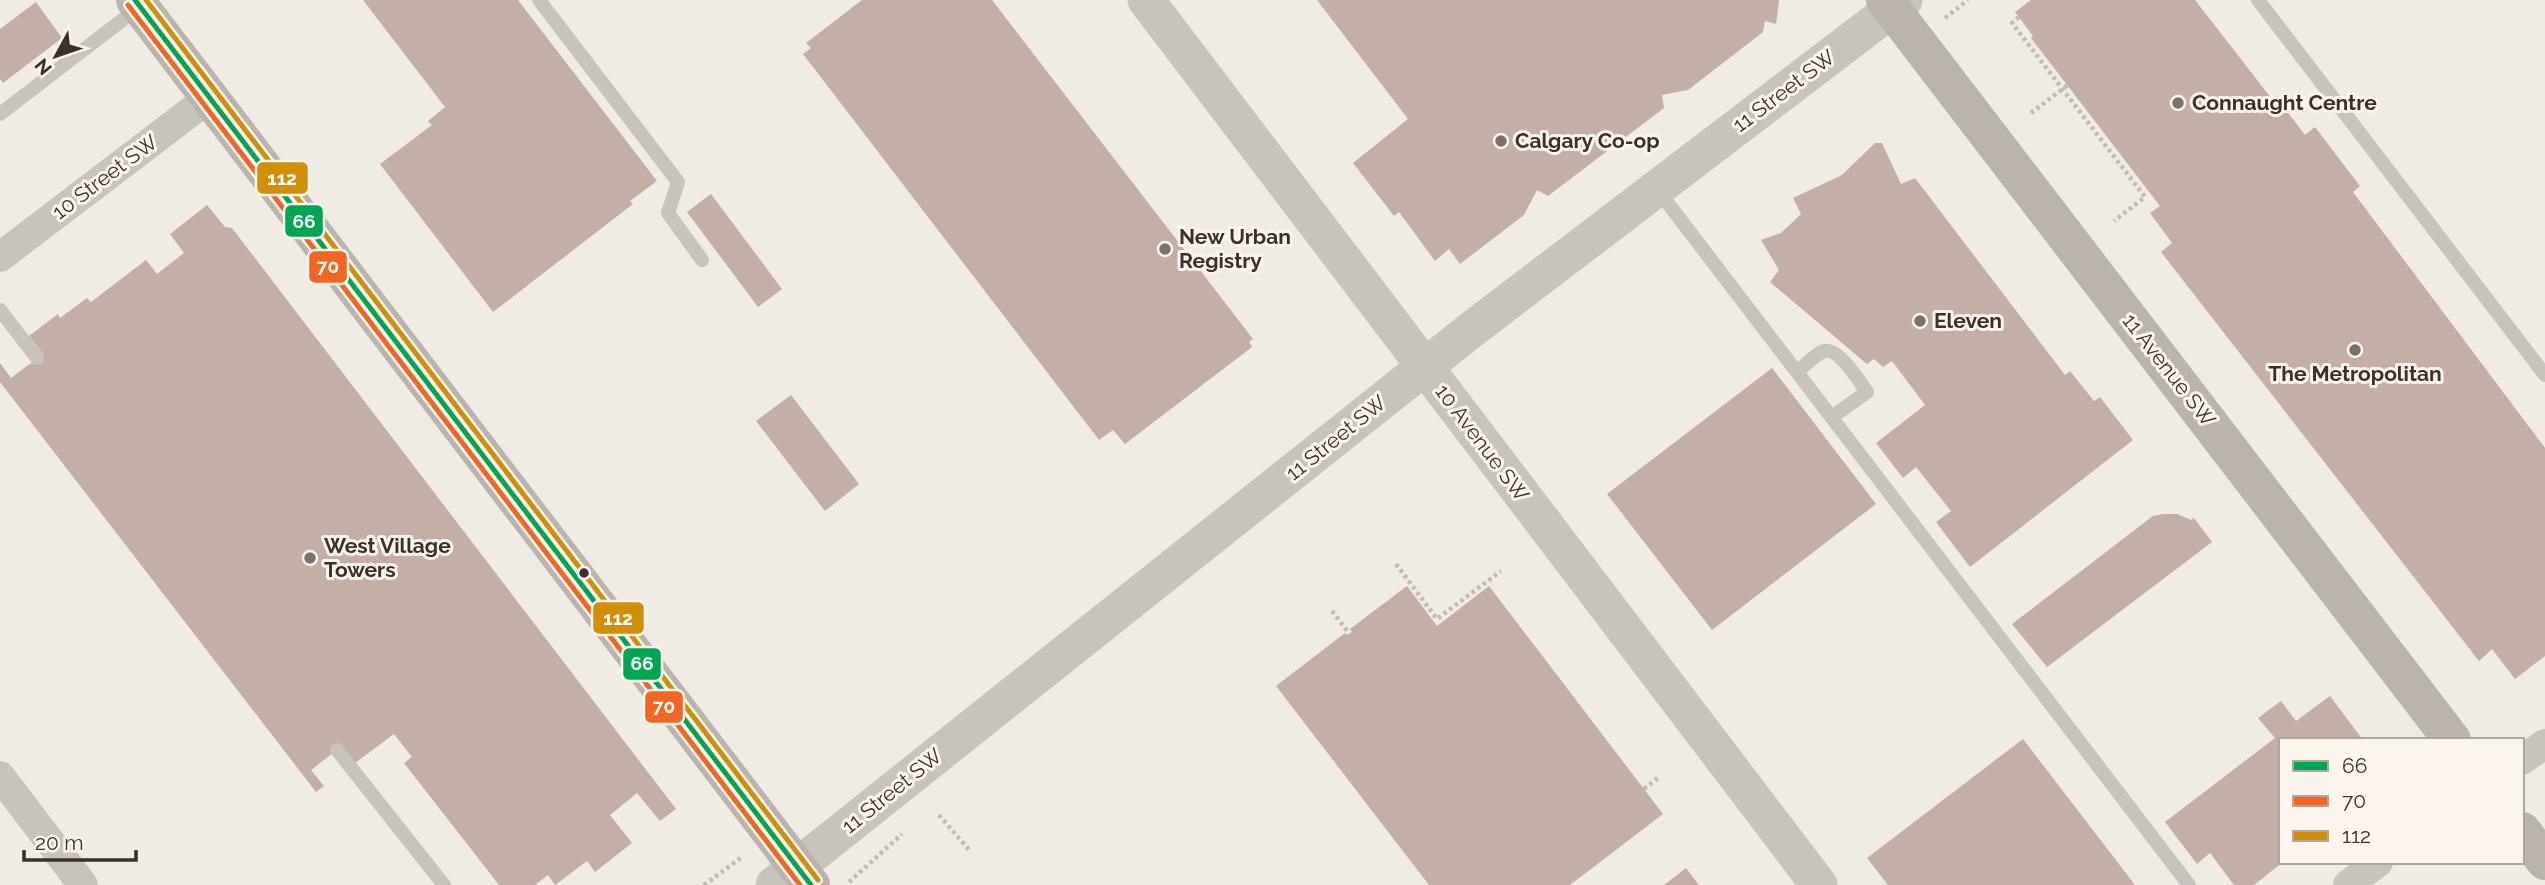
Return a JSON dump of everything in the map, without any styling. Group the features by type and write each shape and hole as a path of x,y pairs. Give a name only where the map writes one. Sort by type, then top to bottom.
{"main road":[{"path":"138,3 794,879"},
{"name":"11 Avenue SW","path":"1894,3 2450,738"},
{"path":"2524,834 2545,861"}],"street":[{"name":"10 Avenue SW","path":"1146,0 1819,885"},
{"name":"11 Street SW","path":"794,879 1425,367 1894,3"},
{"name":"10 Street SW","path":"0,257 209,97"},
{"path":"2524,759 2545,744"},
{"path":"0,776 83,885"},
{"path":"2348,885 2375,864"}],"lane":[{"path":"539,0 678,182 668,213 702,260"},
{"path":"2258,0 2545,375"},
{"path":"0,114 97,39 138,3"},
{"path":"1657,188 2189,885"},
{"path":"0,310 37,358"},
{"path":"1797,372 1822,351 1829,351 1845,362 1867,391 1832,417"},
{"path":"337,750 444,885"}],"path":[{"path":"1953,12 1968,0"},
{"path":"2019,17 2012,23 2065,87 2145,197 2114,221"},
{"path":"2032,113 2065,87"},
{"path":"1396,564 1437,619 1501,571"},
{"path":"1332,611 1349,633"},
{"path":"1644,789 1658,778"},
{"path":"939,815 971,851"},
{"path":"846,885 876,860"},
{"path":"704,885 716,876"}],"building":[{"path":"363,0 518,0 657,181 630,201 633,204 493,312 380,164 432,125 428,121 445,107"},
{"path":"862,0 992,0 1253,339 1249,342 1252,347 1125,444 1113,430 1099,440 803,54 811,48 806,43"},
{"name":"Calgary Co-op","path":"1317,0 1779,0 1776,24 1765,21 1763,32 1688,90 1662,95 1664,108 1548,196 1537,190 1524,215 1460,264 1449,249 1435,261 1399,212 1394,216 1353,163 1408,119"},
{"name":"The Metropolitan","path":"2031,0 2195,0 2282,112 2286,110 2305,135 2315,127 2360,186 2353,192 2545,448 2545,656 2515,679 2492,649 2479,661 2161,252 2172,243 2150,213 2160,206 2031,38 2033,36 2015,12"},
{"path":"36,2 62,38 3,83 0,79 0,29"},
{"name":"Eleven","path":"1875,143 1882,143 1901,184 1915,178 2065,375 2070,371 2094,401 2100,397 2133,440 1970,567 1936,522 1951,511 1916,467 1903,478 1876,443 1925,405 1892,361 1883,367 1874,359 1867,364 1770,282 1779,270 1761,240 1781,233 1801,214 1793,198 1842,175"},
{"path":"711,194 782,289 758,307 687,212"},
{"name":"West Village Towers","path":"207,205 225,227 232,228 676,809 660,821 637,793 610,815 632,843 595,872 587,861 555,885 548,875 535,885 499,885 404,763 412,757 394,734 355,763 342,746 311,770 324,786 316,792 0,382 0,363 11,378 43,354 29,336 58,314 60,318 87,298 91,302 146,260 157,274 184,253 170,234"},
{"path":"1772,368 1876,504 1712,630 1607,494"},
{"path":"791,395 859,484 825,511 756,421"},
{"path":"2177,514 2191,520 2194,518 2212,542 2047,667 2012,624 2153,516"},
{"path":"1407,586 1437,626 1489,586 1663,814 1570,885 1429,885 1276,686 1345,633 1347,635 1352,632 1350,629"},
{"path":"2330,696 2362,738 2279,738 2280,864 2254,885 2234,885 2210,853 2197,864 2165,822 2275,738 2258,718 2281,701 2296,721"},
{"path":"2023,739 2135,885 1888,885 1867,858"},
{"path":"1686,868 1699,885 1664,885"}],"transit line":[{"name":"66","path":"135,0 811,885"},
{"name":"112","path":"146,0 818,880"},
{"name":"70","path":"128,5 800,885"}],"place":[{"name":"Connaught Centre","path":"2178,103"},
{"name":"Calgary Co-op","path":"1501,141"},
{"name":"New Urban Registry","path":"1165,249"},
{"name":"Eleven","path":"1920,321"},
{"name":"The Metropolitan","path":"2355,350"},
{"name":"West Village Towers","path":"310,558"}]}
